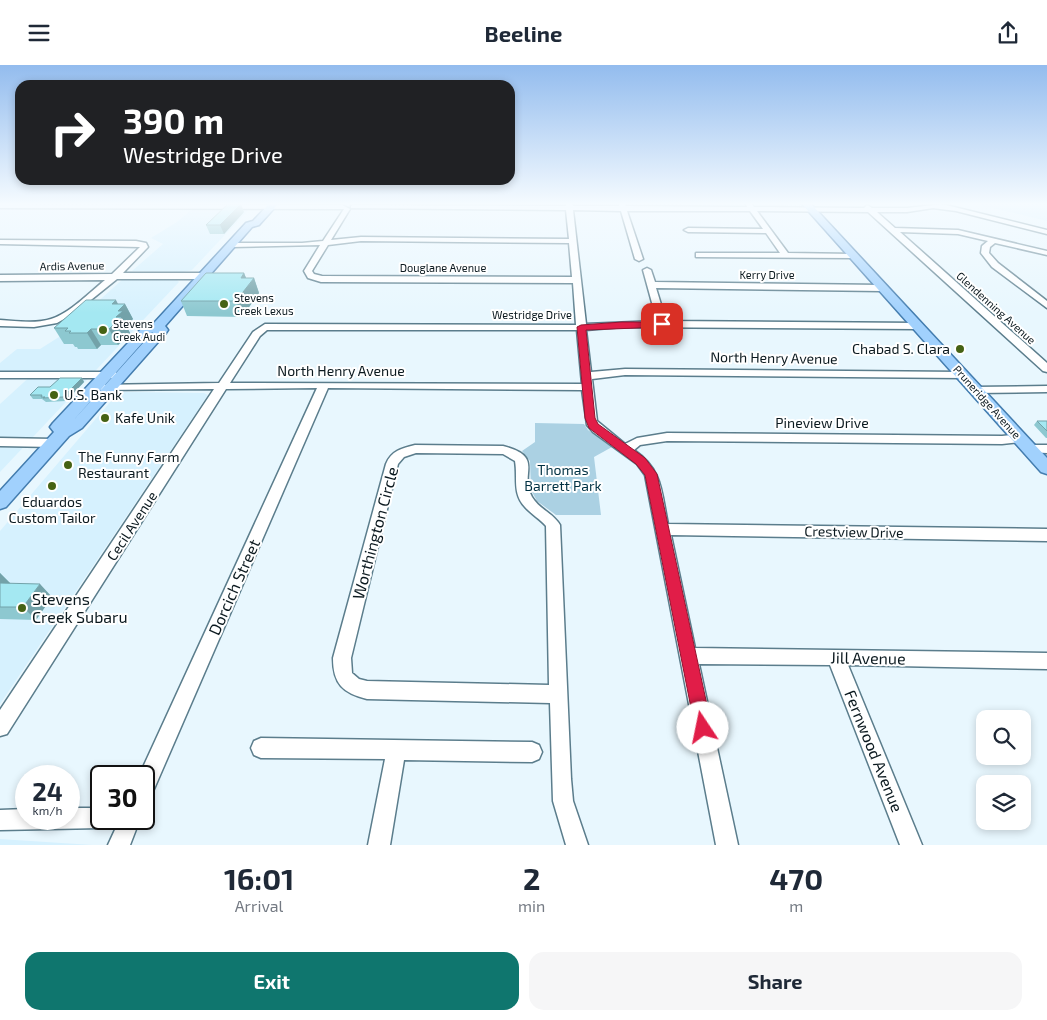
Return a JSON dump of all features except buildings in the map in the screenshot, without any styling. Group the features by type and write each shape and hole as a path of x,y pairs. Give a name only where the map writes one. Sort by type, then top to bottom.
{"main road":[{"path":"0,502 58,438 77,425 147,330 158,326 235,240"},
{"name":"Pruneridge Avenue","path":"839,240 1047,468"},
{"path":"58,438 58,427 95,387 122,375 162,330 158,326"}],"street":[{"path":"231,245 302,245 344,240"},
{"path":"509,240 573,241 586,382 593,426 626,449 651,474 727,845"},
{"path":"633,240 639,259"},
{"path":"775,240 786,256"},
{"name":"Glendenning Avenue","path":"904,240 1047,369"},
{"path":"993,240 986,246 985,253 995,265 1046,304"},
{"path":"996,240 1047,253"},
{"path":"0,242 136,243 144,247 143,251 73,311 56,320 33,324 0,323"},
{"name":"Douglane Avenue","path":"326,242 308,271 311,276 321,279 576,281"},
{"path":"699,255 854,256"},
{"path":"647,270 662,324"},
{"name":"Ardis Avenue","path":"0,278 100,278 125,275 203,276"},
{"name":"Kerry Drive","path":"651,285 882,288"},
{"name":"Westridge Drive","path":"265,327 581,327 622,324 918,327"},
{"name":"Cecil Avenue","path":"0,727 256,334 265,327"},
{"name":"North Henry Avenue","path":"0,375 223,387 586,382 625,372 962,375"},
{"name":"Dorcich Street","path":"155,765 324,385"},
{"path":"976,390 1047,389"},
{"name":"Pineview Drive","path":"626,449 638,442 667,437 1002,440 1020,438"},
{"path":"0,442 58,438"},
{"name":"Worthington Circle","path":"558,694 366,690 355,688 346,680 342,669 342,658 392,464 394,459 400,454 415,449 503,450 513,453 520,458 522,463 524,497 531,505 547,516 554,531 563,801 577,845"},
{"path":"1030,449 1047,449"},
{"name":"Crestview Drive","path":"662,529 1047,535"},
{"name":"Jill Avenue","path":"689,656 1047,661"},
{"name":"Fernwood Avenue","path":"836,657 911,845"},
{"path":"261,748 532,752"},
{"path":"379,845 396,750"},
{"path":"0,820 90,818"},
{"path":"118,845 125,830"}],"shaded area":[{"path":"156,240 220,240 192,270 183,272 132,271 163,244"},
{"path":"123,279 176,279 179,282 0,472 0,404 35,372 0,371 0,363 17,349 40,349 59,337 61,325 82,316"},
{"path":"122,392 204,393 208,395 0,704 0,531 117,394"},
{"path":"0,839 92,845 0,845"}],"green space":[{"name":"Thomas Barrett Park","path":"535,423 584,424 588,430 612,447 594,457 601,515 556,515 537,501 531,490 530,461 522,451 535,442"}],"place":[{"name":"Stevens Creek Lexus","path":"224,304"},
{"name":"Stevens Creek Audi","path":"103,330"},
{"name":"Chabad S. Clara","path":"960,349"},
{"name":"U.S. Bank","path":"54,395"},
{"name":"Kafe Unik","path":"105,418"},
{"name":"The Funny Farm Restaurant","path":"68,465"},
{"name":"Eduardos Custom Tailor","path":"52,486"},
{"name":"Stevens Creek Subaru","path":"22,608"}],"route":[{"path":"662,324 581,327 586,382 590,418 593,426 626,449 651,474 703,728"}]}
